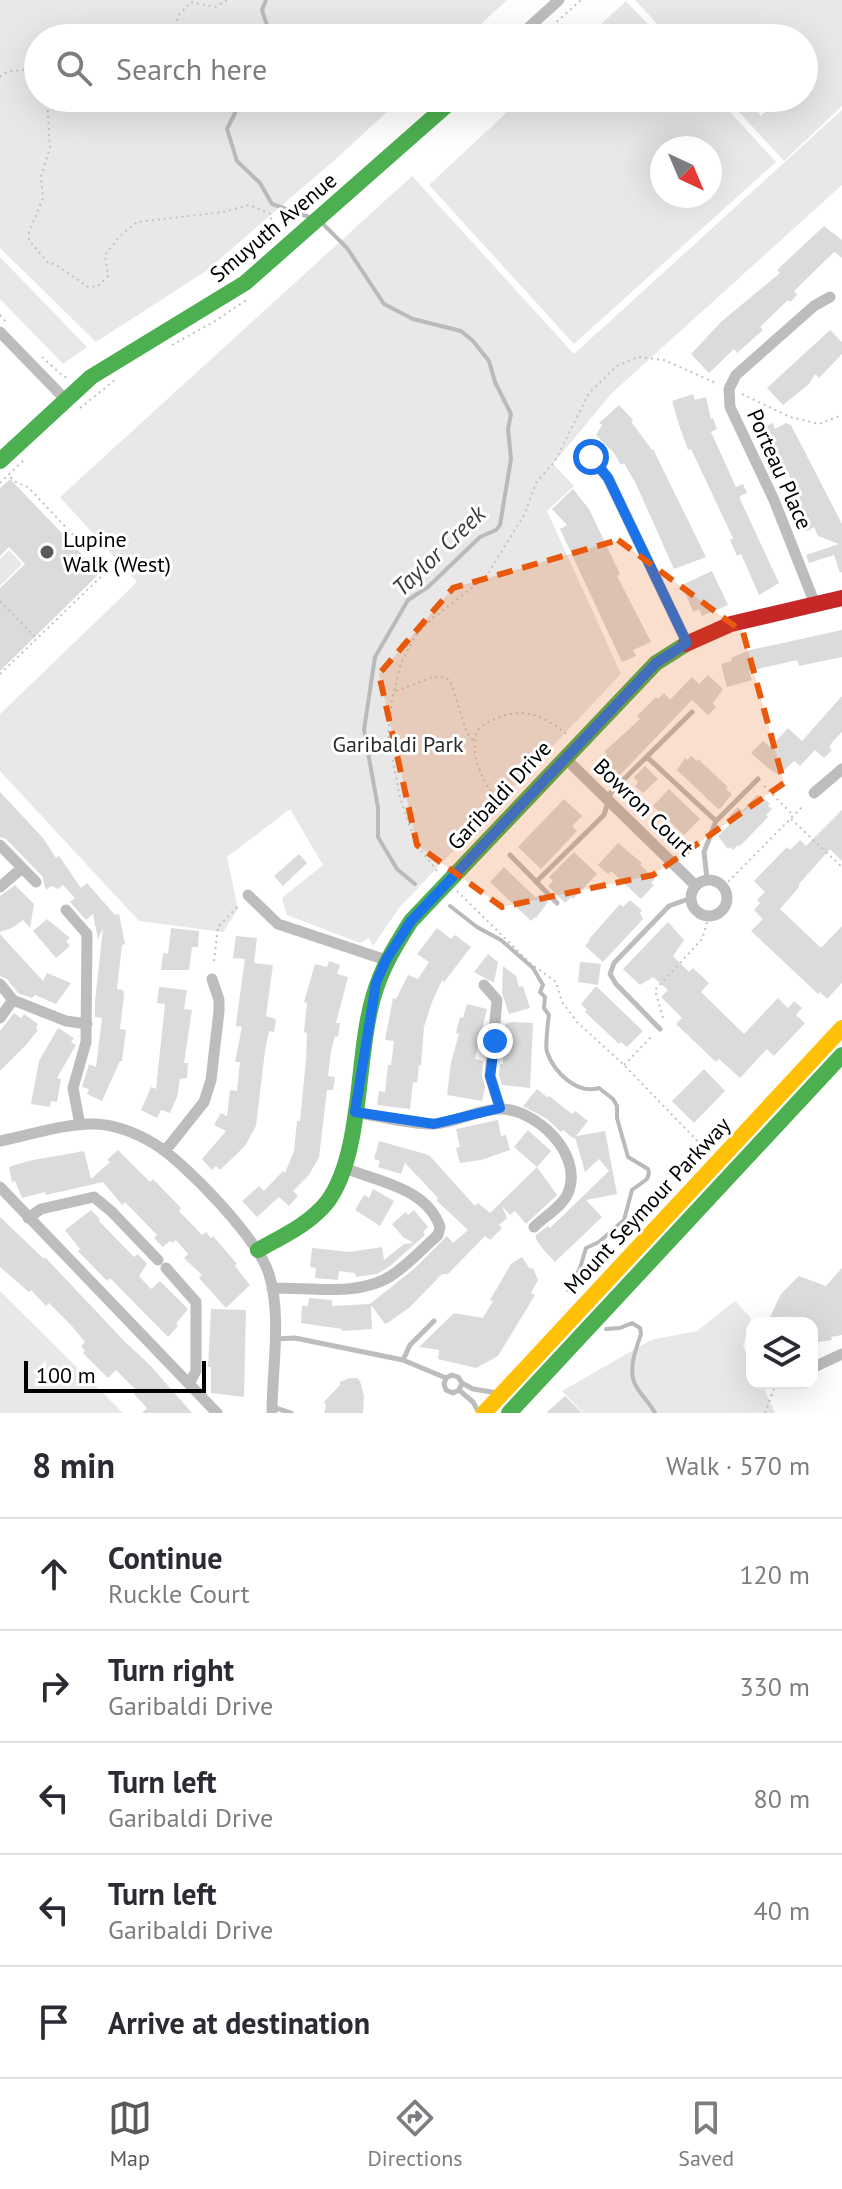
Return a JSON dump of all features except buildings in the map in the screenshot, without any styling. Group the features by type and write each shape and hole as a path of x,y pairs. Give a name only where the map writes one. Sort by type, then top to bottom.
{"street":[{"path":"532,24 559,0"},
{"name":"Smuyuth Avenue","path":"4,468 65,399 87,390 128,354 219,301 439,112"},
{"name":"Porteau Place","path":"815,604 774,500 730,407 729,389 736,375 814,306 830,297"},
{"path":"5,329 65,399"},
{"path":"591,457 608,478 687,643"},
{"name":"Garibaldi Drive","path":"258,1250 309,1221 328,1200 345,1168 372,1000 386,960 411,921 656,663 687,643 731,624 842,598"},
{"name":"Bowron Court","path":"564,757 693,892 694,907 709,916"},
{"path":"814,793 842,769"},
{"path":"0,845 36,882"},
{"path":"0,887 22,868"},
{"name":"Bowron Court","path":"693,892 707,879 724,886"},
{"path":"709,916 724,909 727,893 724,886"},
{"path":"248,895 278,924 386,960"},
{"path":"66,910 87,934 87,1024 83,1058 76,1070 73,1088 80,1125"},
{"path":"165,1151 204,1102 211,1080 219,1011 212,979"},
{"path":"0,984 13,1000 66,1021 87,1024"},
{"path":"484,985 497,1000 490,1076 500,1108"},
{"path":"0,1018 13,1000"},
{"name":"Mount Seymour Parkway","path":"517,1409 838,1050 842,1028"},
{"name":"Mount Seymour Parkway","path":"486,1412 838,1050"},
{"path":"355,1112 434,1124 500,1108 542,1125 558,1139 569,1163 571,1183 567,1196 534,1227"},
{"path":"0,1141 80,1125 97,1124 125,1130 165,1151 221,1206 258,1250 270,1275 274,1339 272,1410"},
{"path":"272,1288 353,1289 375,1284 395,1274 438,1235 438,1221 425,1204 402,1188 345,1168"},
{"path":"0,1187 217,1413"},
{"path":"28,1218 41,1209 94,1197 112,1212 196,1302 196,1371 189,1384"},
{"path":"818,1365 842,1354"}],"lane":[{"path":"536,882 604,815 611,792 692,712"},
{"path":"647,757 716,821"},
{"path":"707,879 704,852 716,821 758,779"},
{"path":"510,855 557,903"},
{"path":"660,1029 610,974 614,963 669,906 693,892"},
{"path":"403,1360 410,1345 434,1321"},
{"path":"274,1339 295,1338 416,1363 446,1378 455,1375 473,1389 502,1393"},
{"path":"446,1378 446,1390 453,1393 459,1390 462,1383"},
{"path":"459,1390 486,1412"},
{"path":"272,1410 291,1413"}],"path":[{"path":"176,24 178,16 191,2 215,7 227,0"},
{"path":"554,24 581,0"},
{"path":"0,77 7,72 24,70"},
{"path":"48,112 50,148 41,176 43,198 29,232 29,240 48,263 55,264 88,287 98,286 108,276 105,255 120,236 137,222 223,212 249,205 271,214 271,225 256,238 270,255"},
{"path":"172,345 252,296"},
{"path":"0,315 5,329"},
{"path":"42,357 64,377 75,378 87,390"},
{"path":"441,875 416,844 400,798 388,734 401,663 416,635 486,577 524,515 536,483 555,461 589,393 617,366 638,357 664,360 761,400 790,417 819,424 842,415"},
{"path":"87,390 115,380"},
{"path":"81,407 87,390"},
{"path":"0,483 4,468 32,452"},
{"path":"0,674 107,571 28,487 16,482 4,468"},
{"path":"0,601 37,639"},
{"path":"395,691 433,677 446,677 451,683 467,733 474,741"},
{"path":"503,807 484,779 475,734 487,723 524,712 546,717 570,737"},
{"path":"758,779 842,867"},
{"path":"724,886 802,807"},
{"path":"455,890 530,963 556,982 562,1002 577,1022 624,1065 709,1153"},
{"path":"214,961 218,927 248,895"},
{"path":"624,1065 664,1024 655,990 702,939 709,916"},
{"path":"765,1413 774,1389"}],"highlighted area":[{"path":"618,540 743,632 784,783 653,875 502,907 417,845 379,674 453,588"}],"green space":[{"path":"0,0 507,0 481,24 24,24 24,112 387,112 206,271 96,342 0,248"},
{"path":"635,0 842,0 842,106 784,161 739,112 757,112 761,116 766,112 818,112 818,24 657,24"},
{"path":"626,1 648,24 601,24"},
{"name":"Garibaldi Park","path":"842,110 842,185 612,393 553,464 574,486 547,511 621,674 399,908 373,946 369,938 360,943 287,915 282,898 323,865 290,809 227,857 238,909 223,932 139,921 0,771 0,714 137,582 60,497 412,176 574,354"},
{"path":"507,112 730,112 776,162 574,344 429,185"},
{"path":"0,257 87,347 63,364 0,299"},
{"path":"9,550 22,564 0,586 0,559"},
{"path":"0,1291 123,1413 0,1413"},
{"path":"735,1301 750,1317 746,1317 743,1346 746,1352 746,1389 764,1389 775,1413 583,1413 562,1391 651,1340 697,1331"}],"waterway":[{"path":"266,0 262,10 266,24"},
{"path":"235,112 227,129 237,161 260,183 272,204 312,218"},
{"name":"Taylor Creek","path":"320,221 347,248 384,304 413,319 461,331 473,341 489,361 495,382 511,414 508,429 511,459 500,525 480,537 428,587 408,600 375,657 364,730 378,808 378,837 397,869 415,884"},
{"name":"Taylor Creek","path":"450,906 477,927 501,940 533,968 543,985 540,992 545,997 544,1008 549,1015 546,1045 550,1060 575,1085 599,1088 613,1099 628,1157 648,1169 647,1179 632,1190 624,1220 599,1242 586,1248 568,1290"},
{"name":"Taylor Creek","path":"606,1329 632,1323 640,1328 633,1360 633,1380 655,1413"}],"traffic: fast":[{"path":"0,461 91,377 245,283 439,112"},
{"path":"258,1250 313,1216 328,1201 339,1181 353,1131 373,998 389,958 411,921 656,663 686,644"},
{"path":"509,1413 842,1055"}],"traffic: slow":[{"path":"484,1413 842,1028"}],"traffic: jam":[{"path":"686,644 731,624 842,598"}],"place":[{"name":"Lupine Walk (West)","path":"47,552"}],"route":[{"path":"495,1041 490,1076 500,1108 434,1124 355,1112 376,983 386,960 411,921 656,663 687,643 608,478 591,457"}]}
